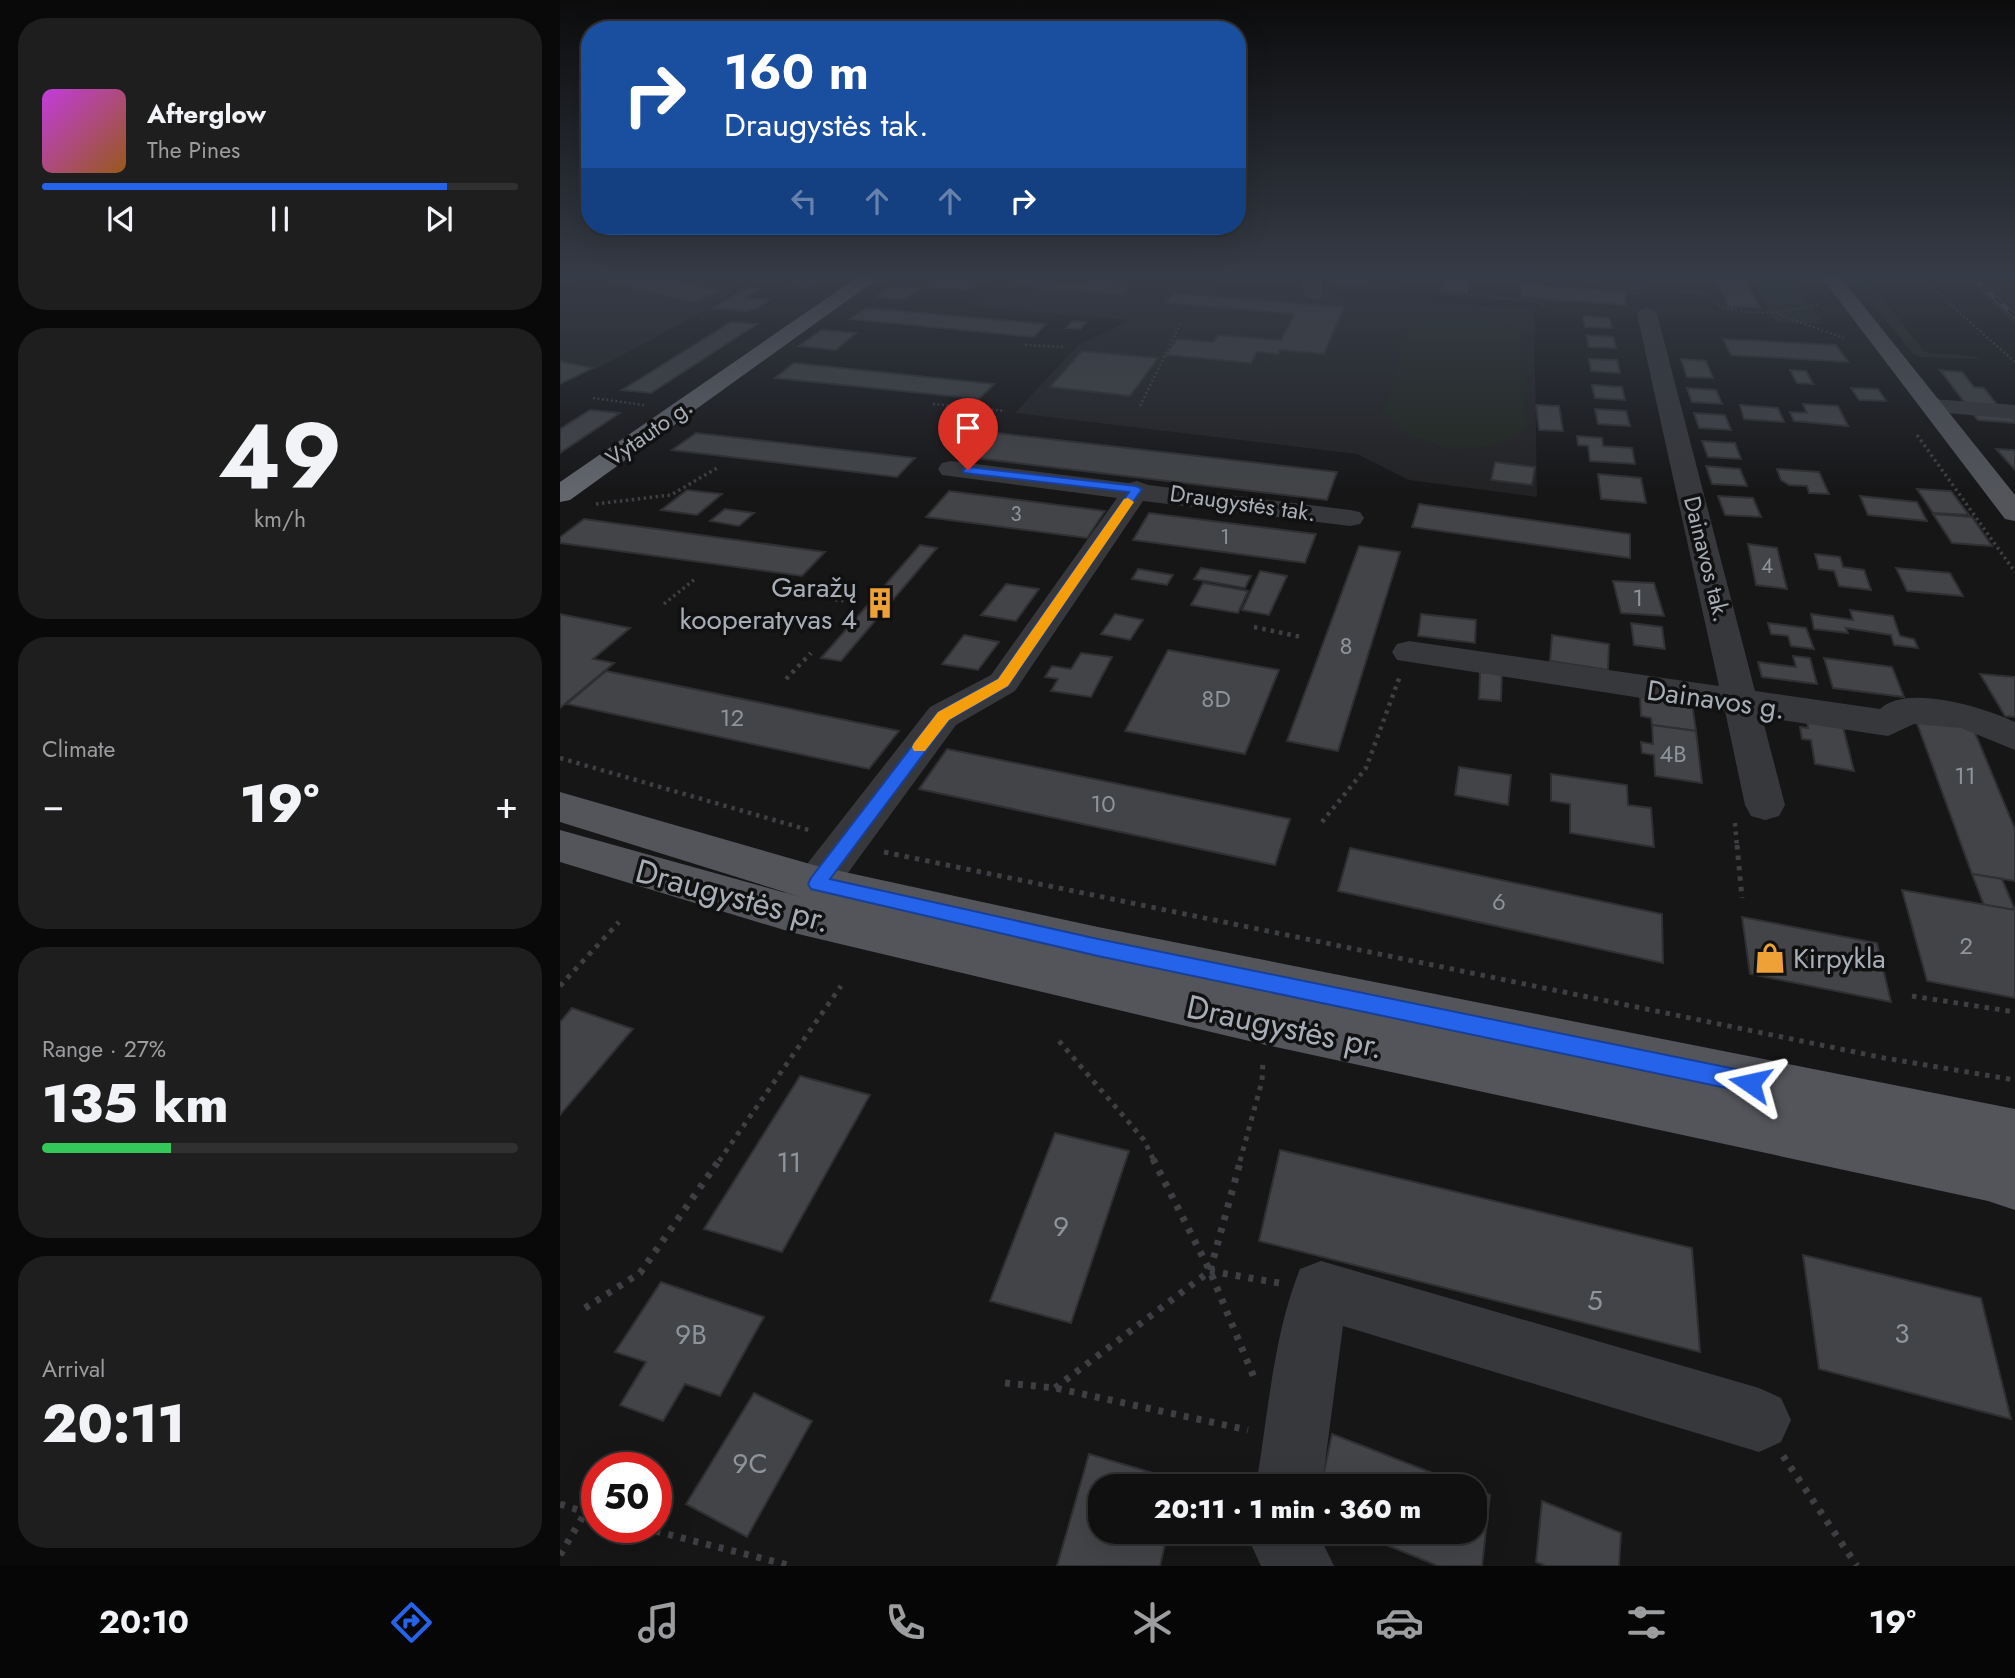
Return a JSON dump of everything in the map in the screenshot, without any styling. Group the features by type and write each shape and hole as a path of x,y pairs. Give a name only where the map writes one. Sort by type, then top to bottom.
{"highway":[{"name":"Vytauto g.","path":"560,494 771,347"}],"main road":[{"path":"1886,347 2015,513"},
{"name":"Draugystės pr.","path":"560,807 806,899 1266,1023 1988,1174 2015,1183"},
{"name":"Draugystės pr.","path":"560,846 806,899 1111,950 2015,1135"}],"street":[{"name":"Dainavos tak.","path":"1653,347 1765,805"},
{"path":"1932,406 2015,412"},
{"name":"Draugystės tak.","path":"951,469 1136,489 1350,517"},
{"name":"Draugystės tak.","path":"806,899 943,716 1003,683 1136,489"},
{"name":"Dainavos g.","path":"1409,652 1888,723 1896,714 1914,711 1961,715 1978,719 2015,737"},
{"path":"1293,1464 1321,1290 1759,1420"},
{"path":"1286,1544 1300,1566"}],"path":[{"path":"1140,406 1169,347"},
{"path":"1998,347 2015,362"},
{"path":"593,398 680,411"},
{"path":"933,404 1005,411"},
{"path":"1910,427 2015,572"},
{"path":"595,504 671,495 717,468"},
{"path":"664,604 695,579"},
{"path":"835,600 857,602"},
{"path":"1254,627 1301,638"},
{"path":"1322,822 1366,768 1409,652"},
{"path":"786,679 811,653"},
{"path":"560,758 795,825 847,844 1289,938 1718,1022 1937,1070 2015,1080"},
{"path":"1742,898 1735,819 1765,805"},
{"path":"560,986 619,922"},
{"path":"585,1308 640,1273 841,986"},
{"path":"1912,996 2015,1012"},
{"path":"1059,1041 1144,1140 1210,1271 1257,1385"},
{"path":"1055,1388 1210,1271 1262,1081"},
{"path":"1210,1271 1321,1290"},
{"path":"1005,1383 1055,1388 1277,1436 1293,1464"},
{"path":"1759,1420 1857,1566"},
{"path":"560,1504 581,1512"},
{"path":"560,1555 581,1518"},
{"path":"672,1535 792,1566"}],"shaded area":[{"path":"560,347 637,347 596,369 560,361"},
{"path":"1076,347 1535,347 1537,497 1409,480 1357,454 1015,413"},
{"path":"1402,347 1522,347 1526,429 1492,446 1452,450 1405,433 1383,413"},
{"path":"1907,347 1921,347 1929,353 1975,356 1979,359 1920,357"}],"building":[{"path":"691,347 722,347 651,393 622,390"},
{"path":"809,347 839,347 836,350"},
{"path":"1171,347 1327,347 1324,354 1280,350 1278,354 1257,352 1251,363 1166,355"},
{"path":"1727,347 1837,347 1848,362 1731,355"},
{"path":"1082,351 1158,358 1130,396 1050,387"},
{"path":"1589,359 1617,360 1620,373 1591,371"},
{"path":"1681,359 1706,361 1713,378 1687,377"},
{"path":"560,361 593,368 560,384"},
{"path":"794,363 994,384 979,399 775,378"},
{"path":"1790,370 1806,371 1813,384 1797,383"},
{"path":"1940,370 1962,372 1974,387 1984,388 1998,406 1965,403"},
{"path":"1592,385 1622,387 1625,400 1595,398"},
{"path":"1687,388 1716,390 1722,404 1692,402"},
{"path":"1851,388 1878,389 1886,401 1859,400"},
{"path":"1803,404 1838,406 1848,426 1794,421 1790,412 1807,413"},
{"path":"1536,405 1559,406 1563,431 1539,430"},
{"path":"1740,405 1778,408 1784,422 1744,419"},
{"path":"1595,409 1626,411 1630,426 1598,424"},
{"path":"590,410 620,413 560,453 560,429"},
{"path":"1971,412 2015,415 2015,423 1978,420"},
{"path":"1694,413 1725,415 1731,430 1699,428"},
{"path":"696,433 915,458 897,477 672,450"},
{"path":"997,433 1337,472 1327,500 975,458"},
{"path":"1577,436 1602,438 1603,446 1632,448 1635,464 1590,461 1588,446 1578,445"},
{"path":"1702,441 1735,443 1741,459 1708,457"},
{"path":"1996,449 2015,450 2015,470"},
{"path":"1495,462 1535,467 1532,485 1491,480"},
{"path":"1706,466 1740,469 1747,486 1712,484"},
{"path":"1777,469 1819,472 1829,494 1809,493 1807,486 1789,485 1781,480"},
{"path":"1598,474 1641,478 1646,503 1601,499"},
{"path":"1917,489 1951,491 1969,515 1933,513"},
{"path":"687,490 722,494 697,515 661,510"},
{"path":"949,491 1105,511 1087,538 926,517"},
{"path":"1718,496 1753,498 1761,517 1725,515"},
{"path":"1860,496 1917,502 1927,521 1868,515"},
{"path":"1419,504 1630,534 1630,558 1412,527"},
{"path":"725,509 754,513 739,526 710,521"},
{"path":"1149,513 1316,534 1305,563 1133,540"},
{"path":"1933,514 1972,517 1992,546 1952,543"},
{"path":"584,519 825,552 802,576 560,543 560,537"},
{"path":"1748,544 1777,548 1787,589 1756,585"},
{"name":"Garažų kooperatyvas 4","path":"920,545 937,548 841,661 821,658"},
{"path":"1359,546 1400,552 1338,751 1287,741"},
{"path":"1815,554 1840,557 1843,567 1864,570 1871,590 1839,586 1834,571 1819,569"},
{"path":"1201,568 1251,576 1245,588 1194,579"},
{"path":"1896,568 1950,573 1963,596 1907,591"},
{"path":"1138,569 1173,575 1167,585 1132,579"},
{"path":"1260,571 1287,576 1269,615 1242,610"},
{"path":"1613,581 1654,583 1664,616 1621,613"},
{"path":"1203,583 1248,591 1238,613 1191,605"},
{"path":"1006,584 1039,589 1016,621 981,615"},
{"path":"1850,610 1893,616 1900,636 1914,639 1918,648 1894,645 1891,635 1846,628 1848,633 1814,629 1811,614 1853,620"},
{"path":"560,614 630,628 593,659 614,663 560,708"},
{"path":"1115,614 1143,620 1130,640 1101,634"},
{"path":"1421,614 1476,620 1475,643 1418,636"},
{"path":"1631,623 1662,627 1665,649 1634,645"},
{"path":"1768,623 1806,628 1814,649 1791,646 1788,636 1771,634"},
{"path":"964,635 999,642 978,670 942,664"},
{"path":"1552,635 1609,644 1608,670 1550,661"},
{"path":"1168,650 1279,670 1245,754 1125,731"},
{"path":"1081,653 1112,657 1091,697 1051,691 1058,679 1045,677 1052,666 1071,669"},
{"path":"1793,656 1810,658 1817,684 1762,677 1758,662 1796,667"},
{"path":"1824,658 1892,667 1904,697 1833,688"},
{"path":"606,671 899,731 869,769 567,704"},
{"path":"1480,672 1502,674 1501,701 1479,699"},
{"path":"1980,674 2015,677 2015,717 2005,716"},
{"path":"1640,695 1692,703 1696,731 1652,725 1651,718 1641,716"},
{"path":"1914,715 1971,723 2015,829 2015,881 1972,874"},
{"path":"1807,721 1843,727 1854,771 1815,764 1811,740 1802,739 1800,727 1808,728"},
{"path":"1652,725 1696,731 1702,783 1655,776 1654,755 1642,753 1641,742 1653,744"},
{"path":"947,749 1290,819 1275,865 919,789"},
{"path":"1459,767 1511,775 1508,805 1455,795"},
{"path":"1551,774 1627,785 1628,805 1651,808 1654,847 1570,833 1570,804 1551,801"},
{"path":"1350,848 1662,914 1663,963 1338,891"},
{"path":"1972,874 2002,879 2015,910 1984,905"},
{"path":"1902,890 2015,910 2015,998 1927,981"},
{"path":"1742,917 1877,943 1891,1002 1750,974"},
{"path":"572,1008 633,1029 560,1115 560,1022"},
{"path":"800,1076 870,1095 782,1252 704,1229"},
{"path":"1055,1133 1129,1151 1071,1323 990,1301"},
{"path":"1280,1150 1692,1248 1700,1352 1259,1241"},
{"path":"1803,1255 1981,1298 2011,1419 1819,1369"},
{"path":"661,1282 764,1317 720,1396 685,1384 663,1421 620,1405 646,1362 615,1352"},
{"path":"754,1393 812,1421 747,1537 686,1504"},
{"path":"1332,1434 1435,1474 1324,1474"},
{"path":"1089,1454 1156,1474 1088,1474 1088,1544 1165,1544 1160,1566 1057,1566"},
{"path":"1487,1494 1490,1495 1487,1522"},
{"path":"1542,1501 1621,1533 1619,1566 1546,1566 1536,1562"},
{"path":"1384,1544 1484,1544 1482,1566 1438,1566"}],"slow traffic":[{"path":"920,747 943,716 1003,683 1128,502"}],"place":[{"name":"Garažų kooperatyvas 4","path":"880,603"},
{"name":"Kirpykla","path":"1770,958"}],"route":[{"path":"968,470 1136,489 1068,592 1003,683 943,716 817,884 1098,947 1750,1083"}]}
